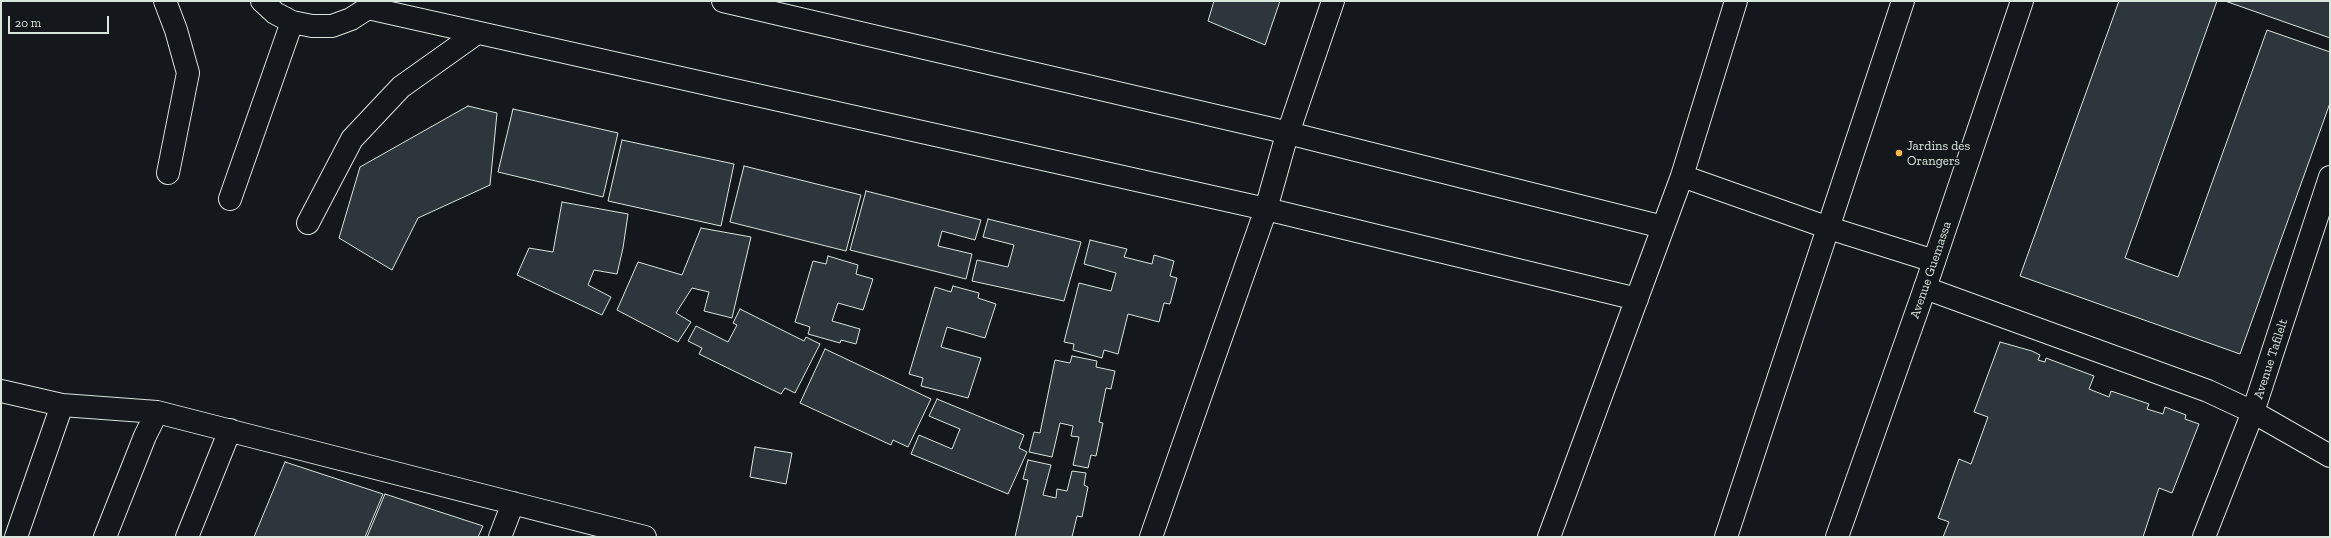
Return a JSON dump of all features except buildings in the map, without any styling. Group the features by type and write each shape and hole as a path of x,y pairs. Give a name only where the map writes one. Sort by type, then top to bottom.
{"street":[{"path":"165,1 176,30 188,73 168,173"},
{"path":"262,1 275,13 292,22 312,26 332,26 351,20 371,5 477,33 1266,209 1636,299"},
{"path":"723,1 1290,133 1663,227"},
{"path":"1152,537 1266,209 1333,1"},
{"path":"1549,537 1682,176 1736,1"},
{"path":"1726,537 1903,1"},
{"name":"Avenue Guemassa","path":"1837,537 1925,288 2022,1"},
{"path":"230,199 292,22"},
{"path":"308,223 352,139 401,87 477,33"},
{"path":"1682,176 1829,228 1934,261"},
{"name":"Avenue Tafilelt","path":"2204,537 2253,412 2330,177"},
{"path":"1925,288 2157,371 2253,412 2330,456"},
{"path":"1,391 62,405 157,412 644,537"},
{"path":"16,537 62,405"},
{"path":"105,537 145,436 157,412"},
{"path":"187,537 230,430"},
{"path":"500,537 513,503"}],"place":[{"name":"Jardins des Orangers","path":"1899,153"}]}
